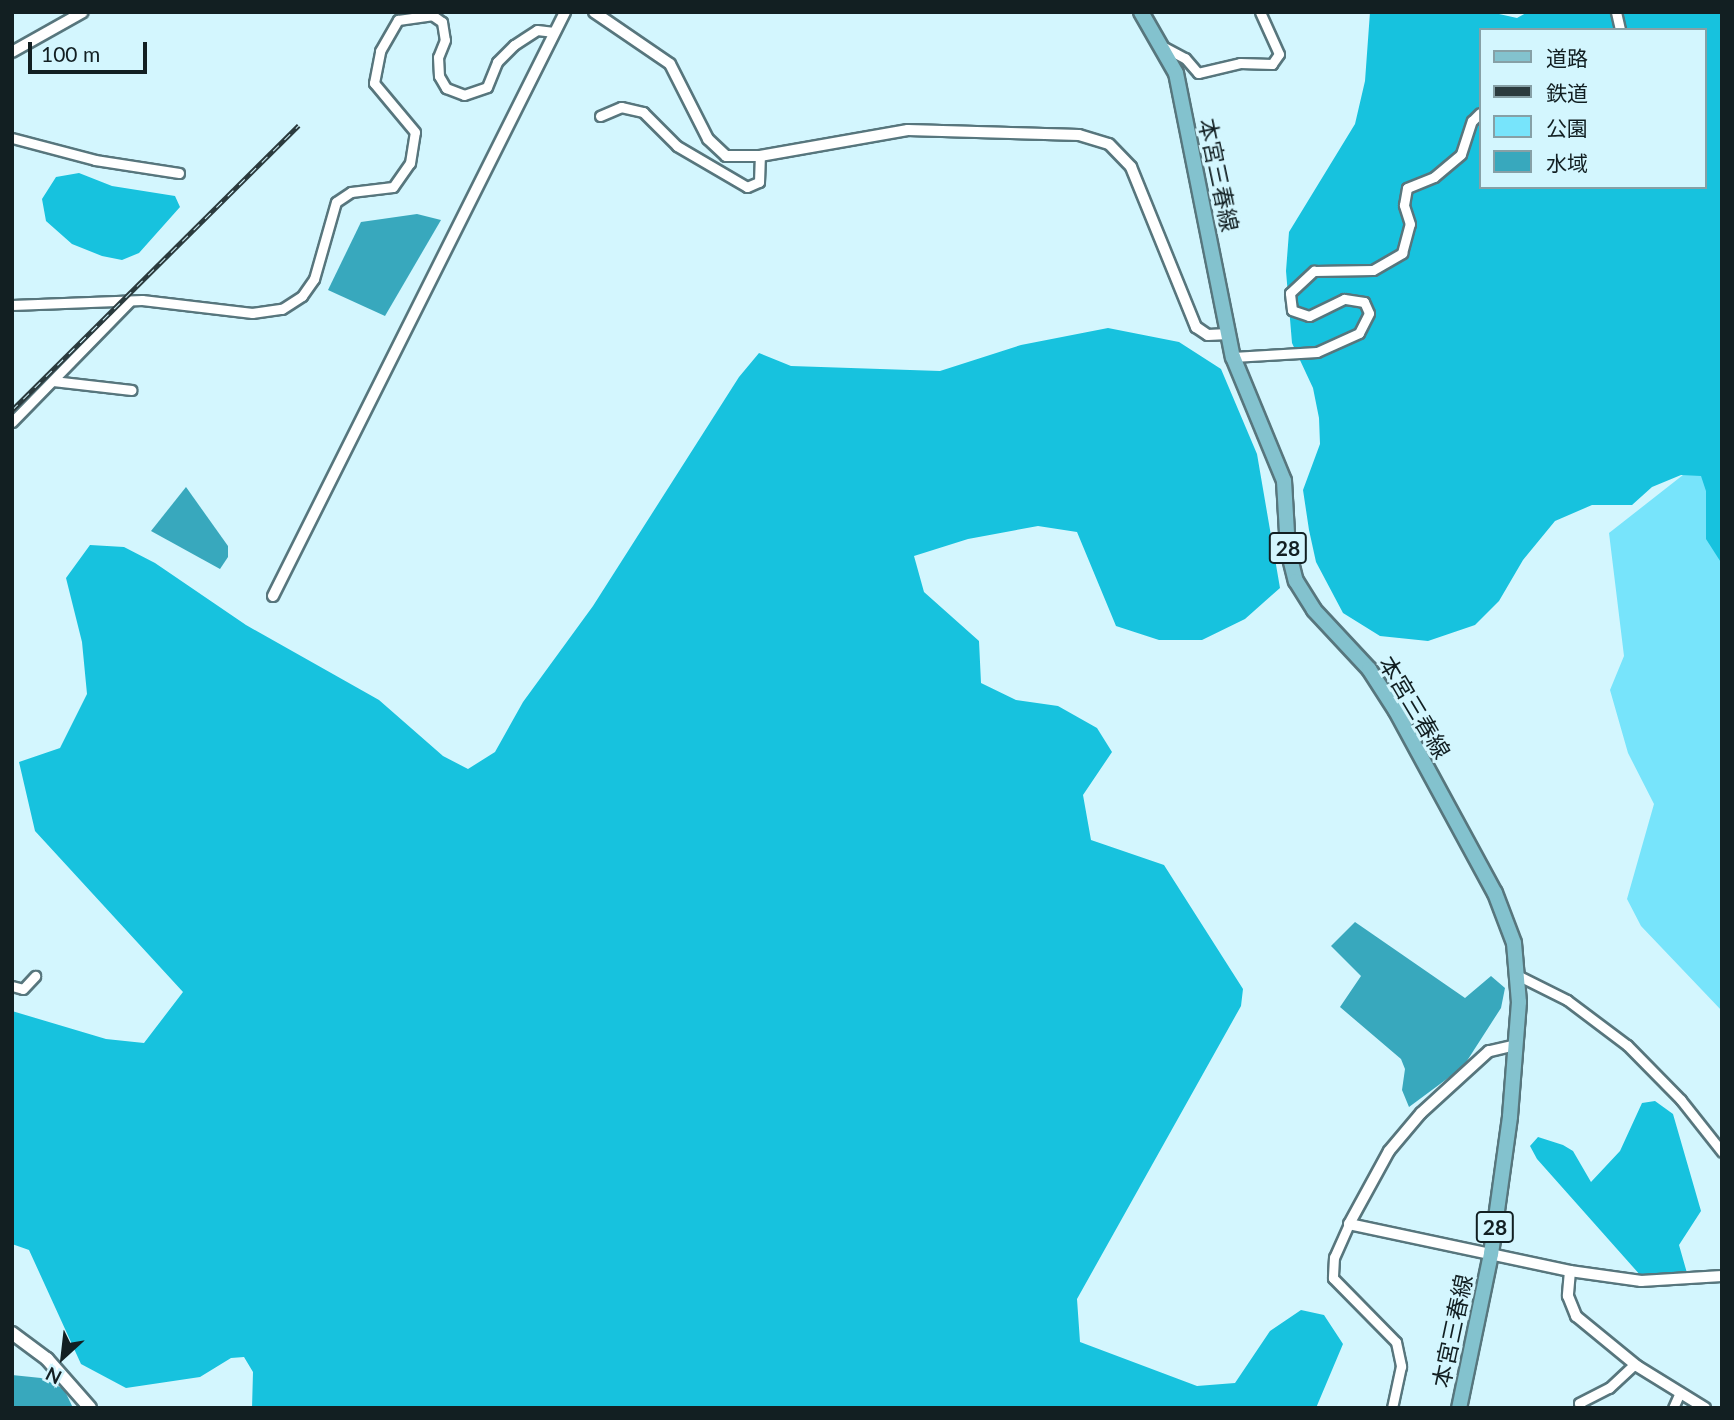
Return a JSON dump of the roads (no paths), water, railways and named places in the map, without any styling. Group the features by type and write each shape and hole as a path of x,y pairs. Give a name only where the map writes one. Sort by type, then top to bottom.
{"main road":[{"name":"本宮三春線","path":"1140,12 1162,46 1180,89 1233,357 1284,481 1288,550 1296,581 1314,610 1369,669 1396,710 1510,926 1517,975 1516,1045 1491,1254 1459,1408"},
{"path":"12,1333 57,1368 90,1408"}],"street":[{"path":"12,52 83,12"},
{"path":"273,596 565,12"},
{"path":"594,12 670,64 716,150 726,156 760,156 908,130 1094,137 1117,149 1131,167 1196,327 1208,335 1228,334"},
{"path":"1162,46 1185,58 1198,74 1240,63 1272,64 1279,54 1260,12"},
{"path":"12,305 129,302 267,313 302,296 313,279 336,202 351,192 393,187 410,163 415,132 374,83 380,51 398,20 432,15 442,22 445,40 438,57 439,76 446,88 464,95 487,87 498,62 513,45 537,30 554,32"},
{"path":"600,116 621,107 643,112 677,146 747,187 759,182 760,156"},
{"path":"1233,357 1317,352 1359,333 1369,313 1364,302 1343,299 1309,316 1292,310 1290,293 1314,271 1373,270 1402,253 1410,224 1404,205 1408,188 1434,177 1461,154 1472,121 1478,115"},
{"path":"12,138 95,160 179,173"},
{"path":"12,422 129,302"},
{"path":"53,381 131,390"},
{"path":"1517,975 1567,1000 1627,1045 1681,1100 1722,1152"},
{"path":"12,986 23,989 35,976"},
{"path":"1392,1408 1401,1366 1396,1342 1333,1279 1334,1257 1349,1224 1390,1151 1421,1113 1489,1051 1516,1045"},
{"path":"1349,1224 1570,1271 1642,1281 1722,1276"},
{"path":"1570,1271 1568,1296 1576,1316 1635,1364 1704,1408"},
{"path":"1581,1408 1579,1403 1609,1388 1635,1364"},
{"path":"1673,1408 1680,1392"}],"water":[{"path":"417,214 441,220 385,316 328,290 361,222"},
{"path":"186,487 228,546 228,557 220,569 151,531"},
{"path":"1355,922 1465,998 1491,976 1505,988 1501,1008 1463,1067 1409,1107 1402,1090 1405,1069 1401,1059 1340,1007 1361,976 1331,946"},
{"path":"12,1375 41,1378 64,1389 73,1408 12,1408"}],"railway":[{"path":"12,410 299,125"}]}
